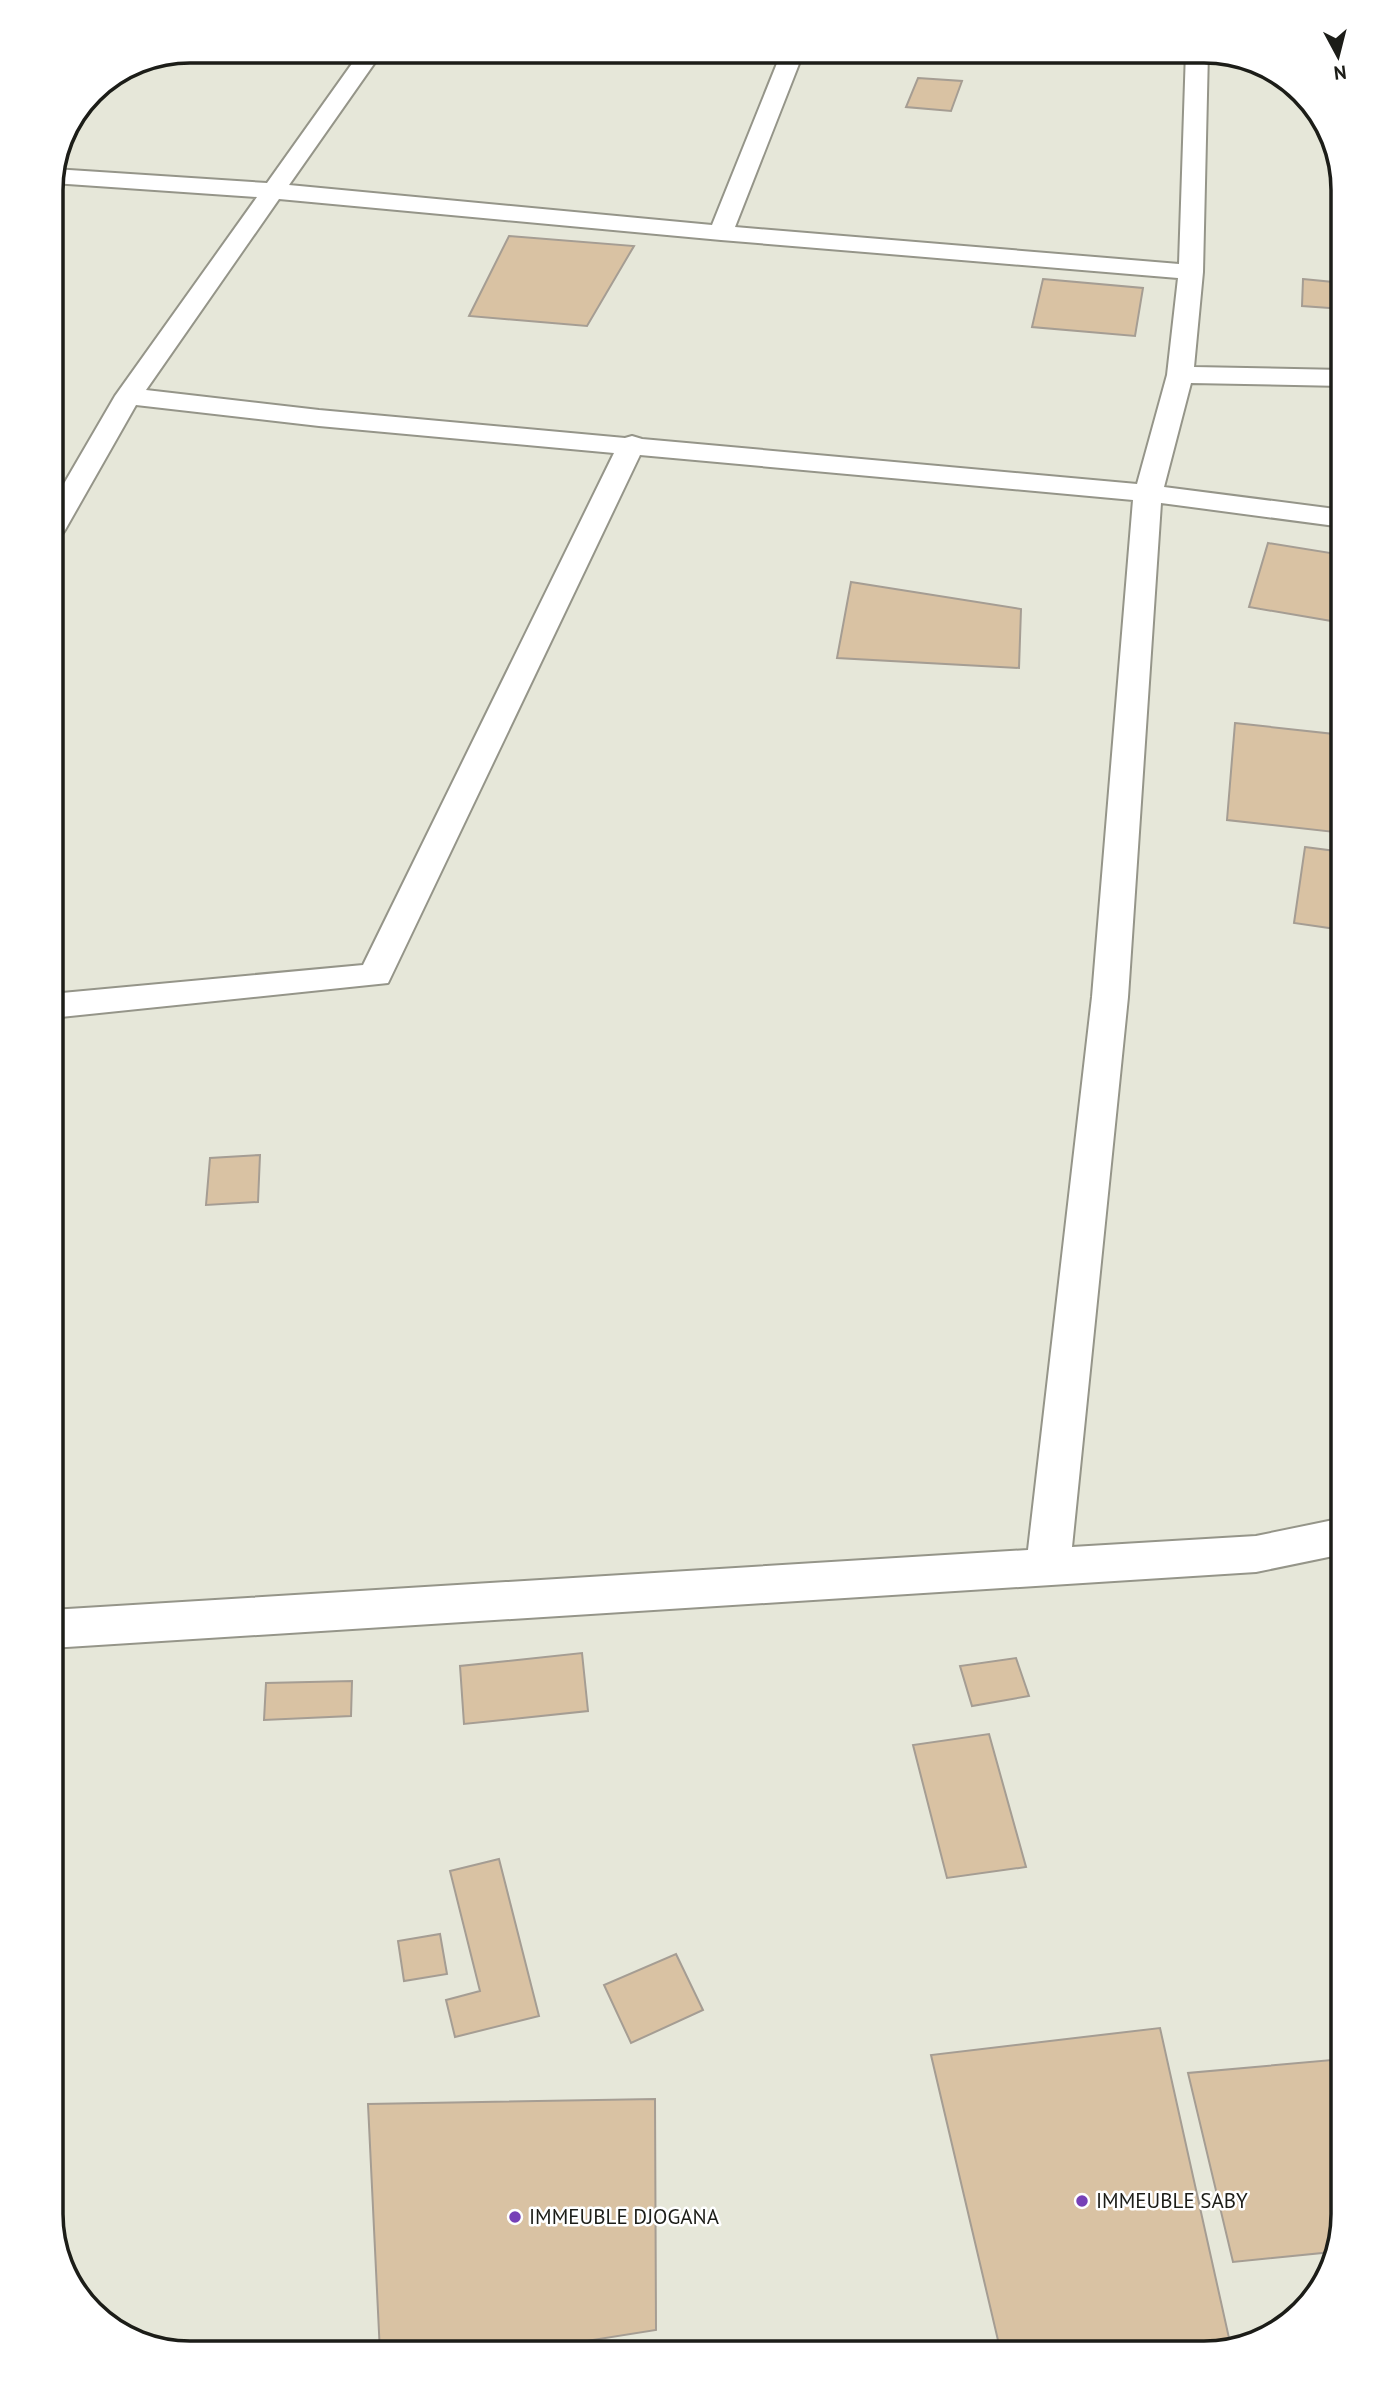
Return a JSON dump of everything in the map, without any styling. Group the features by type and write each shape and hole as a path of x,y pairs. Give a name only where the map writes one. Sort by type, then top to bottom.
{"street":[{"path":"63,509 128,396 364,63"},
{"path":"721,233 788,63"},
{"path":"1048,1568 1110,997 1148,493 1180,375 1191,272 1197,63"},
{"path":"64,177 274,191 721,233 1191,272"},
{"path":"1180,375 1331,378"},
{"path":"128,396 319,418 632,444 1148,493 1331,517"},
{"path":"63,1005 376,975 632,444"},
{"path":"63,1628 1256,1554 1331,1538"}],"building":[{"path":"918,78 962,81 951,111 906,107"},
{"path":"509,236 634,246 587,326 469,316"},
{"path":"1043,279 1143,288 1135,336 1032,327"},
{"path":"1303,279 1331,282 1331,308 1302,306"},
{"path":"1268,543 1331,553 1331,621 1249,607"},
{"path":"851,582 1021,609 1019,668 837,658"},
{"path":"1235,723 1331,734 1331,832 1227,820"},
{"path":"1305,847 1331,850 1331,928 1294,923"},
{"path":"260,1155 258,1202 206,1205 210,1158"},
{"path":"582,1653 588,1711 464,1724 460,1666"},
{"path":"1016,1658 1029,1696 972,1706 960,1666"},
{"path":"352,1681 351,1716 264,1720 266,1683"},
{"path":"989,1734 1026,1867 947,1878 913,1745"},
{"path":"499,1859 539,2016 455,2037 446,2000 480,1991 450,1871"},
{"path":"440,1934 447,1974 404,1981 398,1941"},
{"path":"676,1954 703,2010 631,2043 604,1985"},
{"name":"IMMEUBLE SABY","path":"1160,2028 1229,2339 998,2341 931,2055"},
{"path":"1331,2060 1331,2222 1325,2253 1233,2262 1188,2073"},
{"name":"IMMEUBLE DJOGANA","path":"655,2099 656,2330 587,2341 379,2341 368,2104"}],"place":[{"name":"IMMEUBLE SABY","path":"1082,2201"},
{"name":"IMMEUBLE DJOGANA","path":"515,2217"}]}
